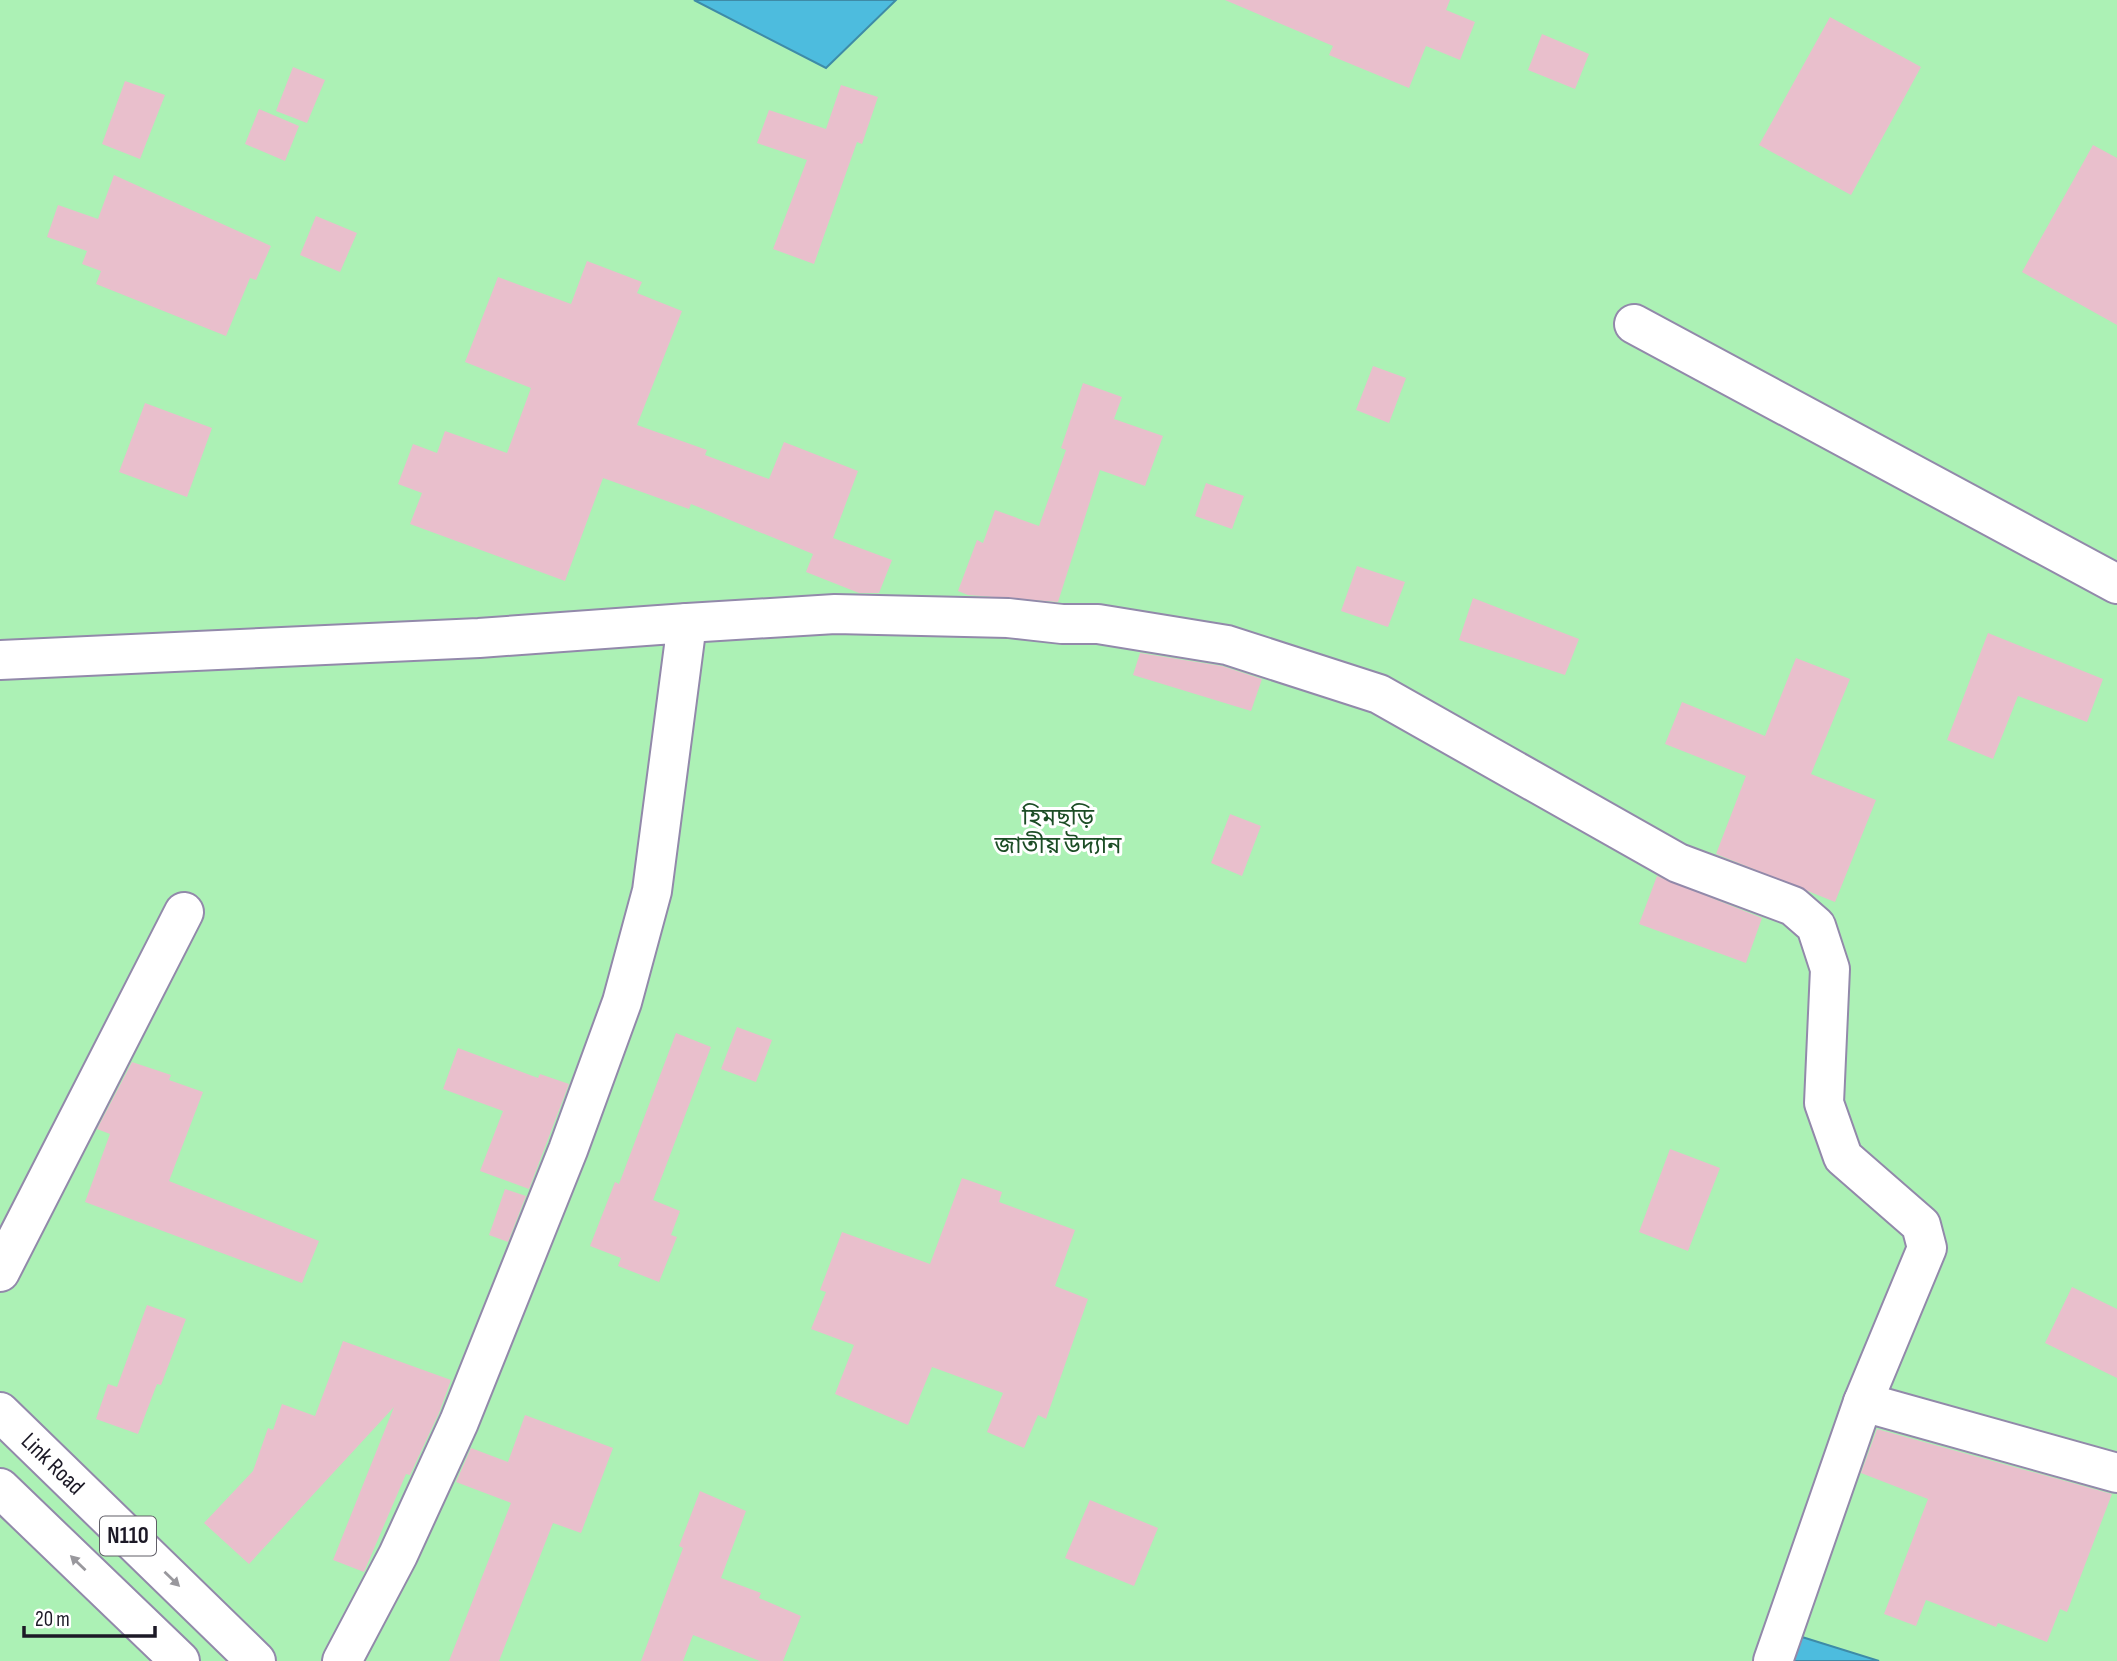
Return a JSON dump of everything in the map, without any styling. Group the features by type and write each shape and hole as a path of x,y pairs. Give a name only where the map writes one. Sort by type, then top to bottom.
{"main road":[{"path":"1634,324 2117,584"},
{"path":"0,660 479,638 835,614 1008,618 1062,624 1098,624 1227,645 1379,694 1678,863 1793,906 1816,926 1830,969 1824,1103 1843,1157 1921,1225 1927,1248 1863,1402 1773,1661"},
{"path":"342,1661 398,1555 459,1422 568,1150 622,1002 652,891 687,623"},
{"path":"0,1272 184,912"},
{"path":"1863,1402 2117,1473"},
{"name":"Link Road","path":"0,1412 256,1661"},
{"name":"N110","path":"0,1488 180,1661"}],"green space":[{"name":"হিমছড়ি জাতীয় উদ্যান","path":"0,0 2117,0 2117,1661 0,1661"}],"water":[{"path":"694,0 896,0 826,68"},
{"path":"1802,1637 1879,1661 1791,1661"}],"building":[{"path":"1225,0 1450,0 1446,10 1475,22 1460,60 1426,46 1409,88 1329,55 1333,46"},
{"path":"1830,17 1921,67 1851,195 1759,145"},
{"path":"1542,34 1589,54 1575,89 1528,70"},
{"path":"293,67 325,80 307,123 276,111"},
{"path":"125,81 165,95 140,159 102,144"},
{"path":"841,85 878,97 862,144 857,142 814,264 773,249 807,160 757,143 769,110 826,129"},
{"path":"259,109 299,126 285,161 245,144"},
{"path":"2093,145 2117,158 2117,325 2022,272"},
{"path":"114,175 271,246 256,280 250,278 226,336 96,284 101,271 82,264 87,251 47,237 58,205 98,219"},
{"path":"316,216 357,233 340,272 300,255"},
{"path":"587,261 642,282 637,293 682,311 637,425 707,450 705,455 769,479 784,442 858,471 833,538 892,560 879,593 859,593 806,572 813,554 691,504 689,509 603,478 565,581 410,524 422,493 398,484 413,444 437,453 445,431 507,453 531,388 465,362 498,277 571,304"},
{"path":"1373,366 1406,378 1389,423 1356,410"},
{"path":"1083,383 1122,397 1114,419 1163,436 1145,486 1100,470 1058,602 968,595 958,591 977,540 983,543 995,510 1039,526 1066,450 1061,448"},
{"path":"145,403 212,428 187,497 119,472"},
{"path":"1206,483 1244,496 1232,529 1195,516"},
{"path":"1357,566 1405,582 1388,627 1341,611"},
{"path":"1473,598 1579,639 1565,675 1459,640"},
{"path":"1988,633 2103,679 2087,722 2018,696 1993,759 1947,740"},
{"path":"1140,653 1222,666 1262,679 1251,711 1133,675"},
{"path":"1796,658 1850,679 1811,774 1876,800 1835,902 1716,854 1746,776 1665,744 1682,702 1765,736"},
{"path":"1230,814 1261,826 1242,876 1211,863"},
{"path":"1657,876 1762,918 1746,963 1639,924"},
{"path":"737,1027 772,1040 756,1082 721,1069"},
{"path":"676,1033 711,1047 653,1200 680,1211 671,1235 677,1237 659,1282 618,1266 621,1258 590,1246 615,1182 619,1184"},
{"path":"458,1048 538,1078 540,1074 569,1084 529,1189 480,1171 503,1111 443,1089"},
{"path":"132,1062 171,1075 169,1080 203,1092 169,1181 319,1241 302,1283 85,1202 110,1134 97,1129"},
{"path":"1670,1149 1720,1168 1688,1251 1639,1232"},
{"path":"962,1178 1002,1192 999,1202 1075,1230 1055,1286 1088,1299 1046,1419 1038,1415 1024,1448 987,1432 1003,1393 932,1367 908,1425 835,1394 854,1345 811,1329 826,1292 820,1290 842,1232 930,1264"},
{"path":"505,1189 526,1196 508,1242 489,1235"},
{"path":"2072,1287 2117,1309 2117,1378 2045,1343"},
{"path":"147,1305 186,1319 161,1385 157,1384 138,1434 96,1419 108,1384 117,1387"},
{"path":"343,1341 451,1380 439,1413 410,1475 406,1474 364,1572 333,1560 394,1407 249,1564 204,1523 253,1471 268,1428 273,1430 282,1404 315,1416"},
{"path":"525,1415 613,1448 581,1533 553,1523 499,1661 449,1661 511,1503 456,1482 471,1448 508,1462"},
{"path":"1877,1429 2112,1494 2067,1612 2060,1609 2047,1642 1998,1623 1996,1627 1926,1600 1916,1626 1884,1614 1928,1499 1861,1473"},
{"path":"700,1491 746,1511 721,1578 761,1593 759,1598 801,1616 783,1661 760,1661 693,1635 683,1661 641,1661 683,1548 679,1546"},
{"path":"1090,1500 1158,1528 1134,1586 1065,1558"}]}
